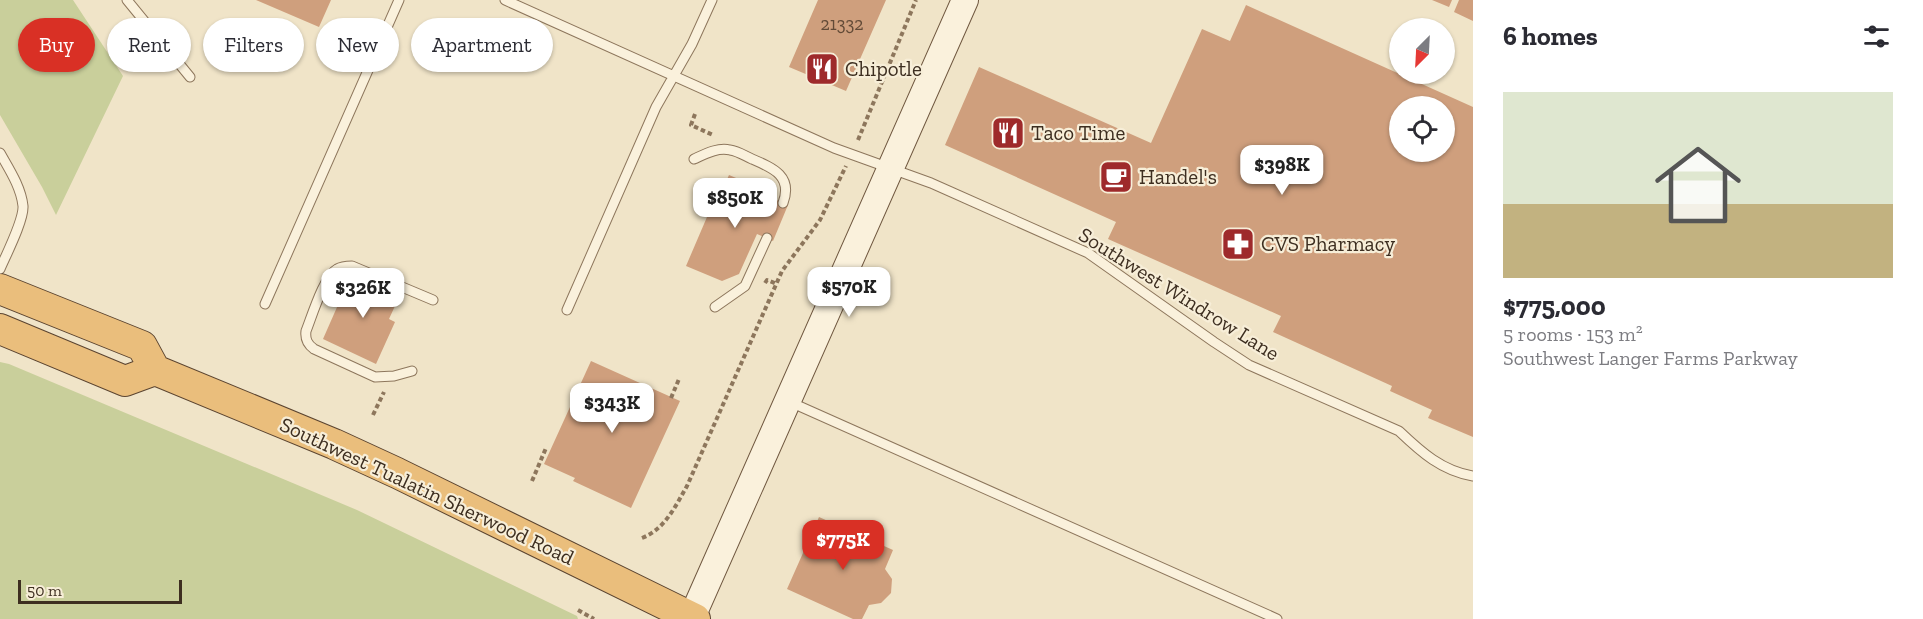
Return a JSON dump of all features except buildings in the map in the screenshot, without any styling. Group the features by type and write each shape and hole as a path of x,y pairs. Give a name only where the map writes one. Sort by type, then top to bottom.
{"highway":[{"path":"0,289 142,346 155,370 125,381 0,329"},
{"name":"Southwest Tualatin Sherwood Road","path":"155,370 334,444 694,618"}],"main road":[{"path":"694,618 964,0"}],"lane":[{"path":"127,0 190,77"},
{"path":"265,304 399,0"},
{"name":"Southwest Windrow Lane","path":"505,0 851,155 931,183 1088,253 1249,365 1399,431 1419,450 1443,467 1460,474 1473,476"},
{"path":"567,310 656,107 693,44 712,0"},
{"path":"694,159 716,150 730,150 773,168 781,176 785,186 783,203"},
{"path":"0,153 16,182 23,207 16,233 0,269"},
{"path":"715,307 744,286 767,238"},
{"path":"412,370 394,376 375,377 314,349 305,338 306,331 328,278 335,270 344,266 352,266 433,300"},
{"path":"788,401 1277,619"}],"path":[{"path":"642,538 652,534 662,525 687,486 782,271 820,220 851,155 916,0"},
{"path":"695,114 691,125 722,139"},
{"path":"762,288 767,280 777,284"},
{"path":"671,398 679,379"},
{"path":"373,415 380,402"},
{"path":"532,481 546,448"},
{"path":"578,610 594,619"}],"green space":[{"path":"0,0 73,0 85,18 18,18 18,72 95,72 95,33 107,52 107,72 120,72 123,76 56,215 0,115"},
{"path":"0,362 357,510 577,616 578,619 0,619"}],"place":[{"name":"Chipotle","path":"822,69"},
{"name":"Taco Time","path":"1008,133"},
{"name":"Handel's","path":"1116,177"},
{"name":"CVS Pharmacy","path":"1238,244"}]}
